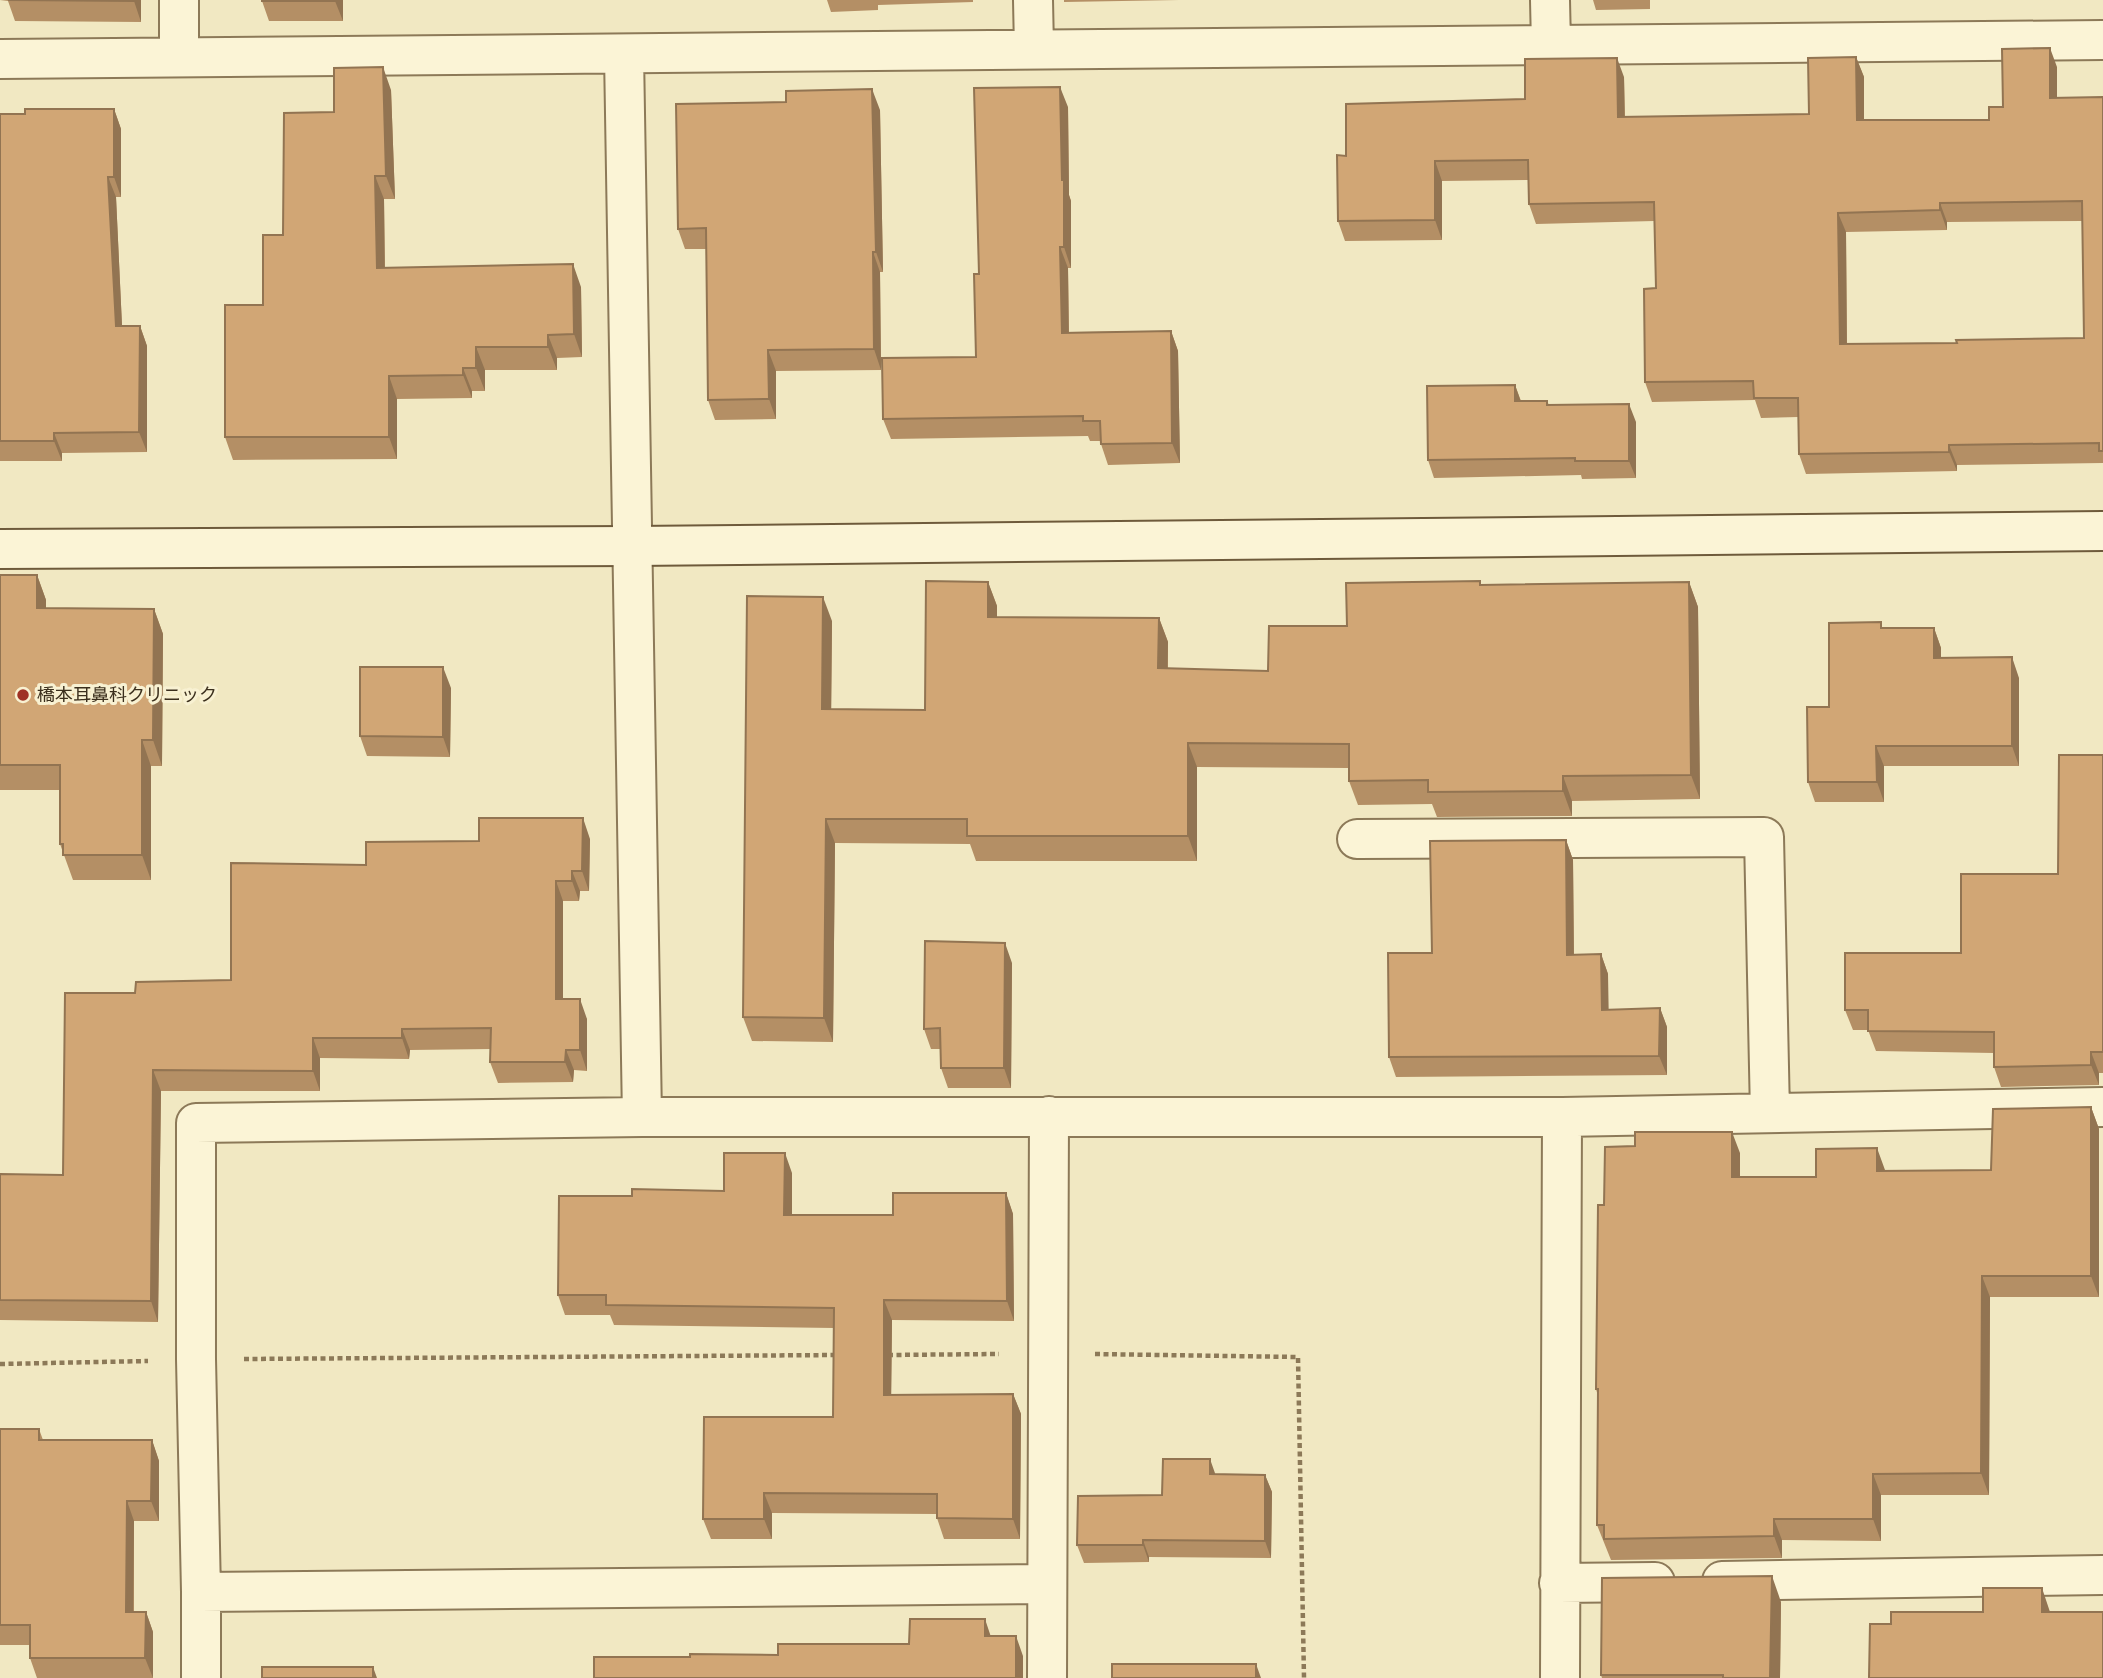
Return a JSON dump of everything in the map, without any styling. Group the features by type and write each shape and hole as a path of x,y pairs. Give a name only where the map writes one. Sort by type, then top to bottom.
{"street":[{"path":"179,0 179,56"},
{"path":"1033,0 1034,49"},
{"path":"1550,0 1551,45"},
{"path":"0,59 2103,40"},
{"path":"624,54 642,1117"},
{"path":"0,549 634,546 2103,531"},
{"path":"1357,839 1764,836 1770,1113"},
{"path":"201,1678 196,1359 196,1123 642,1117 1562,1117 2103,1107"},
{"path":"1047,1678 1049,1116"},
{"path":"1560,1678 1562,1117"},
{"path":"1559,1583 2103,1574"},
{"path":"201,1592 1047,1584"}],"path":[{"path":"880,1355 1048,1353 1298,1357 1304,1678"},
{"path":"0,1364 196,1359 838,1355"}],"building":[{"path":"8,0 134,0 134,1"},
{"path":"335,0 335,1 262,1"},
{"path":"2050,48 2050,98 2103,97 2103,451 2099,451 2099,443 1949,445 1949,452 1799,454 1798,398 1754,398 1753,381 1645,382 1644,289 1656,288 1654,202 1529,204 1528,160 1435,161 1435,220 1338,221 1337,155 1346,156 1346,104 1525,99 1525,59 1617,58 1618,117 1809,114 1808,58 1856,57 1857,120 1989,120 1989,107 2003,107 2002,49","holes":["2082,201 2084,338 1840,344 1838,213 1940,210 1940,203"]},
{"path":"383,67 386,176 375,176 377,268 573,264 574,334 548,335 548,347 476,347 476,368 463,368 463,375 389,376 389,437 225,437 225,305 263,305 263,235 283,235 284,113 334,112 334,68"},
{"path":"1060,87 1064,180 1064,247 1060,247 1062,333 1171,331 1172,443 1101,444 1100,421 1083,421 1083,416 883,419 882,358 976,357 974,274 979,274 974,88"},
{"path":"872,89 876,252 873,252 874,349 768,350 769,399 708,400 706,228 678,229 676,104 786,102 786,91"},
{"path":"25,109 114,109 114,177 108,177 116,326 140,326 139,432 54,433 54,441 0,441 0,114 25,114"},
{"path":"1515,385 1515,401 1547,401 1547,405 1629,404 1629,461 1575,461 1575,458 1428,460 1427,386"},
{"path":"0,575 37,575 37,608 154,609 153,740 142,740 142,855 63,855 63,844 60,844 60,765 0,765"},
{"path":"926,581 988,582 988,617 1159,618 1158,668 1268,671 1269,626 1347,626 1346,583 1480,581 1480,585 1689,582 1691,775 1563,776 1563,791 1428,792 1428,780 1349,781 1349,744 1188,743 1188,836 967,836 967,819 826,819 824,1018 743,1017 747,596 823,597 822,709 925,710"},
{"path":"1881,622 1881,628 1934,628 1934,658 2012,657 2012,746 1876,746 1877,782 1808,782 1807,707 1829,707 1829,623"},
{"path":"360,667 443,667 443,737 360,736"},
{"path":"2059,755 2103,755 2103,1052 2091,1052 2091,1065 1994,1067 1994,1032 1868,1031 1868,1010 1845,1010 1845,953 1961,953 1961,874 2058,874"},
{"path":"479,818 583,818 582,871 572,871 572,881 556,881 556,999 580,999 580,1050 566,1050 565,1062 490,1062 491,1028 402,1029 402,1038 313,1038 313,1071 153,1070 151,1301 0,1300 0,1174 63,1175 65,993 135,993 136,982 231,980 231,863 366,865 366,842 479,841"},
{"path":"1566,840 1567,955 1601,954 1602,1010 1660,1008 1659,1056 1389,1057 1388,953 1432,953 1430,841"},
{"path":"925,941 1005,943 1004,1068 941,1068 940,1028 924,1029"},
{"path":"2091,1107 2091,1276 1982,1276 1981,1473 1873,1474 1873,1519 1774,1519 1774,1536 1604,1539 1604,1525 1597,1525 1596,1389 1598,1205 1604,1205 1605,1147 1635,1146 1635,1132 1732,1132 1732,1177 1816,1177 1816,1149 1877,1148 1877,1171 1991,1170 1993,1109"},
{"path":"724,1153 785,1153 784,1215 893,1215 893,1193 1006,1193 1007,1301 884,1300 884,1395 1013,1394 1013,1519 937,1518 937,1494 764,1493 764,1519 703,1519 704,1417 833,1417 834,1308 606,1305 606,1295 558,1295 559,1196 632,1196 632,1189 724,1191"},
{"path":"0,1429 39,1429 39,1440 152,1440 151,1501 127,1501 126,1612 146,1612 145,1658 30,1658 30,1625 0,1625"},
{"path":"1163,1459 1210,1459 1210,1474 1265,1475 1265,1541 1143,1540 1143,1545 1077,1545 1078,1496 1162,1495"},
{"path":"1772,1576 1770,1678 1723,1678 1723,1675 1601,1675 1602,1578"},
{"path":"1983,1588 2042,1588 2042,1612 2103,1612 2103,1678 1869,1678 1870,1624 1891,1624 1891,1612 1983,1612"},
{"path":"910,1619 985,1619 985,1636 1016,1636 1016,1678 594,1678 594,1657 778,1655 778,1644 909,1644"},
{"path":"1112,1664 1256,1664 1256,1678 1112,1678"},
{"path":"262,1667 373,1667 373,1678 262,1678"}],"place":[{"name":"橋本耳鼻科クリニック","path":"23,695"}]}
